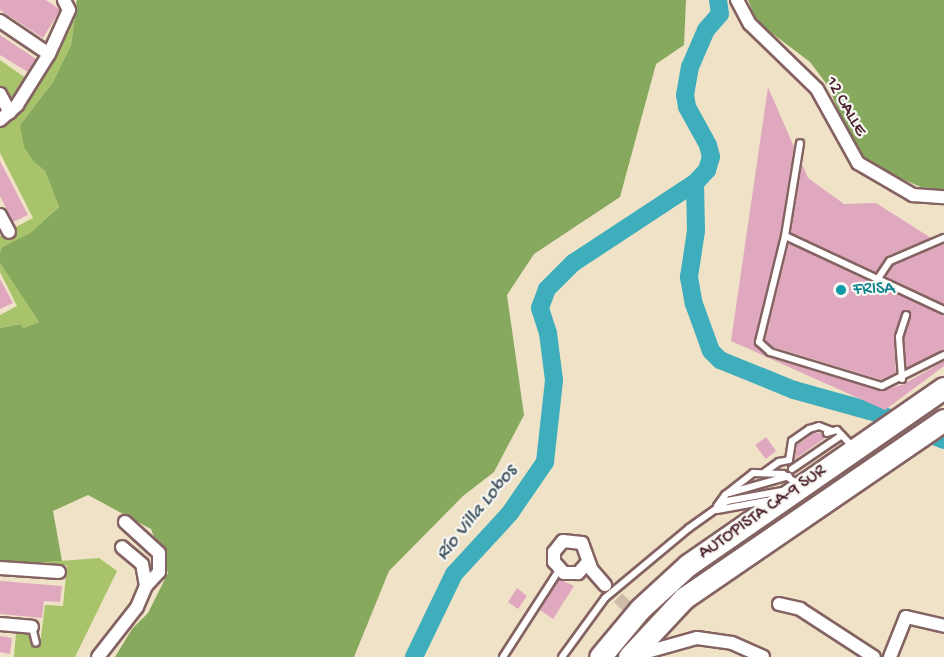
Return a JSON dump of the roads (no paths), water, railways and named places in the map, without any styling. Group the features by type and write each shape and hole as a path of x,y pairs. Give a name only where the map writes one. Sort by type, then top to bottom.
{"highway":[{"name":"AUTOPISTA CA-9 SUR","path":"600,657 662,587 794,484 853,442 906,414 943,387"},
{"name":"AUTOPISTA CA-9 SUR","path":"629,657 684,598 940,423"}],"street":[{"path":"5,116 49,54 69,10 65,0"},
{"name":"12 CALLE","path":"737,0 750,24 816,89 858,163 914,195 944,197"},
{"path":"0,21 49,54"},
{"path":"0,94 5,116"},
{"path":"0,215 9,232"},
{"path":"98,657 137,607 146,586 159,572 159,553 125,522"},
{"path":"588,562 573,574 560,570 554,552 568,539 582,543 588,562 605,585"},
{"path":"122,547 142,564 146,586"},
{"path":"0,568 60,570"},
{"path":"779,604 800,609 874,657"},
{"path":"890,657 906,617 944,626"},
{"path":"0,624 32,627"},
{"path":"629,657 679,640 732,643 763,657"},
{"path":"732,643 741,657"}],"lane":[{"path":"800,143 785,236 759,335 762,347 882,386 944,355"},
{"path":"785,236 944,310"},
{"path":"877,280 890,261 944,238"},
{"path":"902,378 899,337 906,315"},
{"path":"794,484 789,446 809,429 819,426 853,442"},
{"path":"764,472 779,462 791,459"},
{"path":"714,511 725,495 753,473 764,472 794,484"},
{"path":"725,495 794,484"},
{"path":"562,657 605,598 645,562 727,501 794,484"},
{"path":"714,511 794,484"},
{"path":"503,657 560,570"},
{"path":"32,627 36,643"}],"waterway":[{"name":"Río Villa Lobos","path":"414,657 454,574 510,513 545,462 554,380 548,333 540,308 547,289 573,263 695,183 707,170 711,157 708,145 687,107 685,95 690,67 706,30 720,14 718,0"},
{"path":"695,183 696,231 689,277 694,304 711,351 720,360 794,390 877,413 944,440"}],"tunnel":[{"path":"605,585 646,625 650,639"}],"place":[{"name":"FRISA","path":"841,290"}]}
